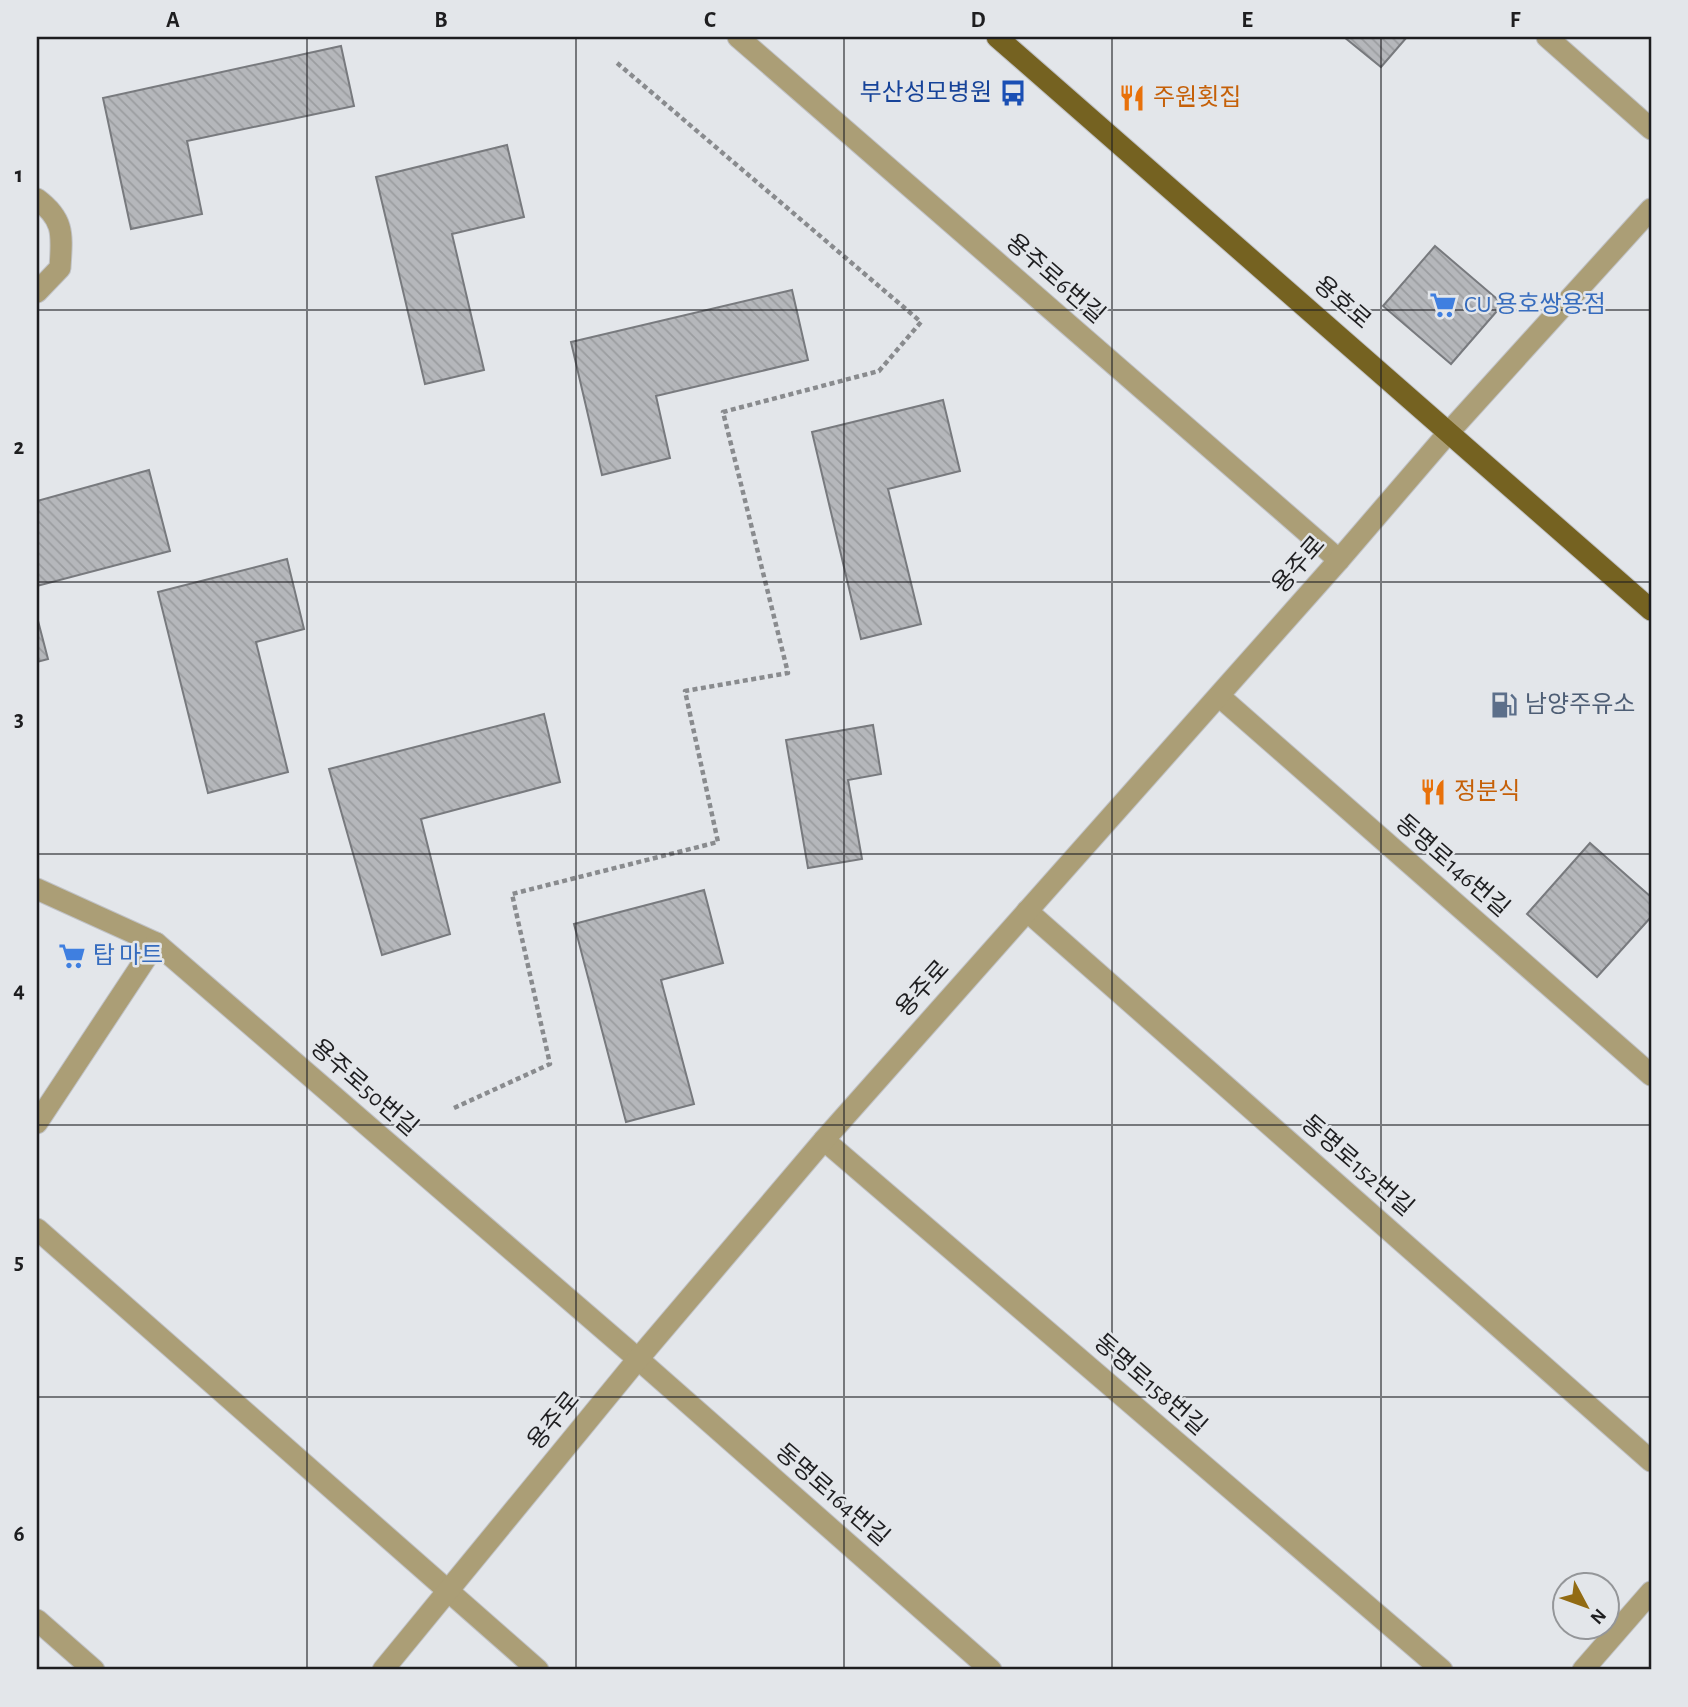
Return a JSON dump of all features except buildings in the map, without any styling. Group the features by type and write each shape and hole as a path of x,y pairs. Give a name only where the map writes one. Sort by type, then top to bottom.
{"main road":[{"name":"용호로","path":"997,37 1651,610"}],"street":[{"name":"용주로6번길","path":"738,37 1339,560"},
{"path":"1547,37 1651,129"},
{"path":"37,199 53,211 62,237 60,268 37,292"},
{"name":"용주로","path":"383,1670 638,1359 824,1140 1219,696 1449,432 1651,209"},
{"name":"동명로146번길","path":"1219,696 1651,1075"},
{"name":"용주로50번길","path":"37,889 156,943 638,1359"},
{"name":"동명로152번길","path":"1027,911 1651,1461"},
{"path":"37,1123 156,943"},
{"name":"동명로158번길","path":"824,1140 1441,1670"},
{"path":"37,1228 538,1670"},
{"name":"동명로164번길","path":"638,1359 991,1670"},
{"path":"1583,1670 1651,1592"},
{"path":"37,1620 94,1670"}],"path":[{"path":"454,1108 550,1064 512,894 718,842 685,691 788,673 723,412 879,371 921,322 616,62"}],"place":[{"name":"부산성모병원","path":"1013,93"},
{"name":"주원횟집","path":"1132,98"},
{"name":"CU 용호쌍용점","path":"1443,305"},
{"name":"남양주유소","path":"1504,705"},
{"name":"정분식","path":"1433,792"},
{"name":"탑 마트","path":"72,956"}]}
